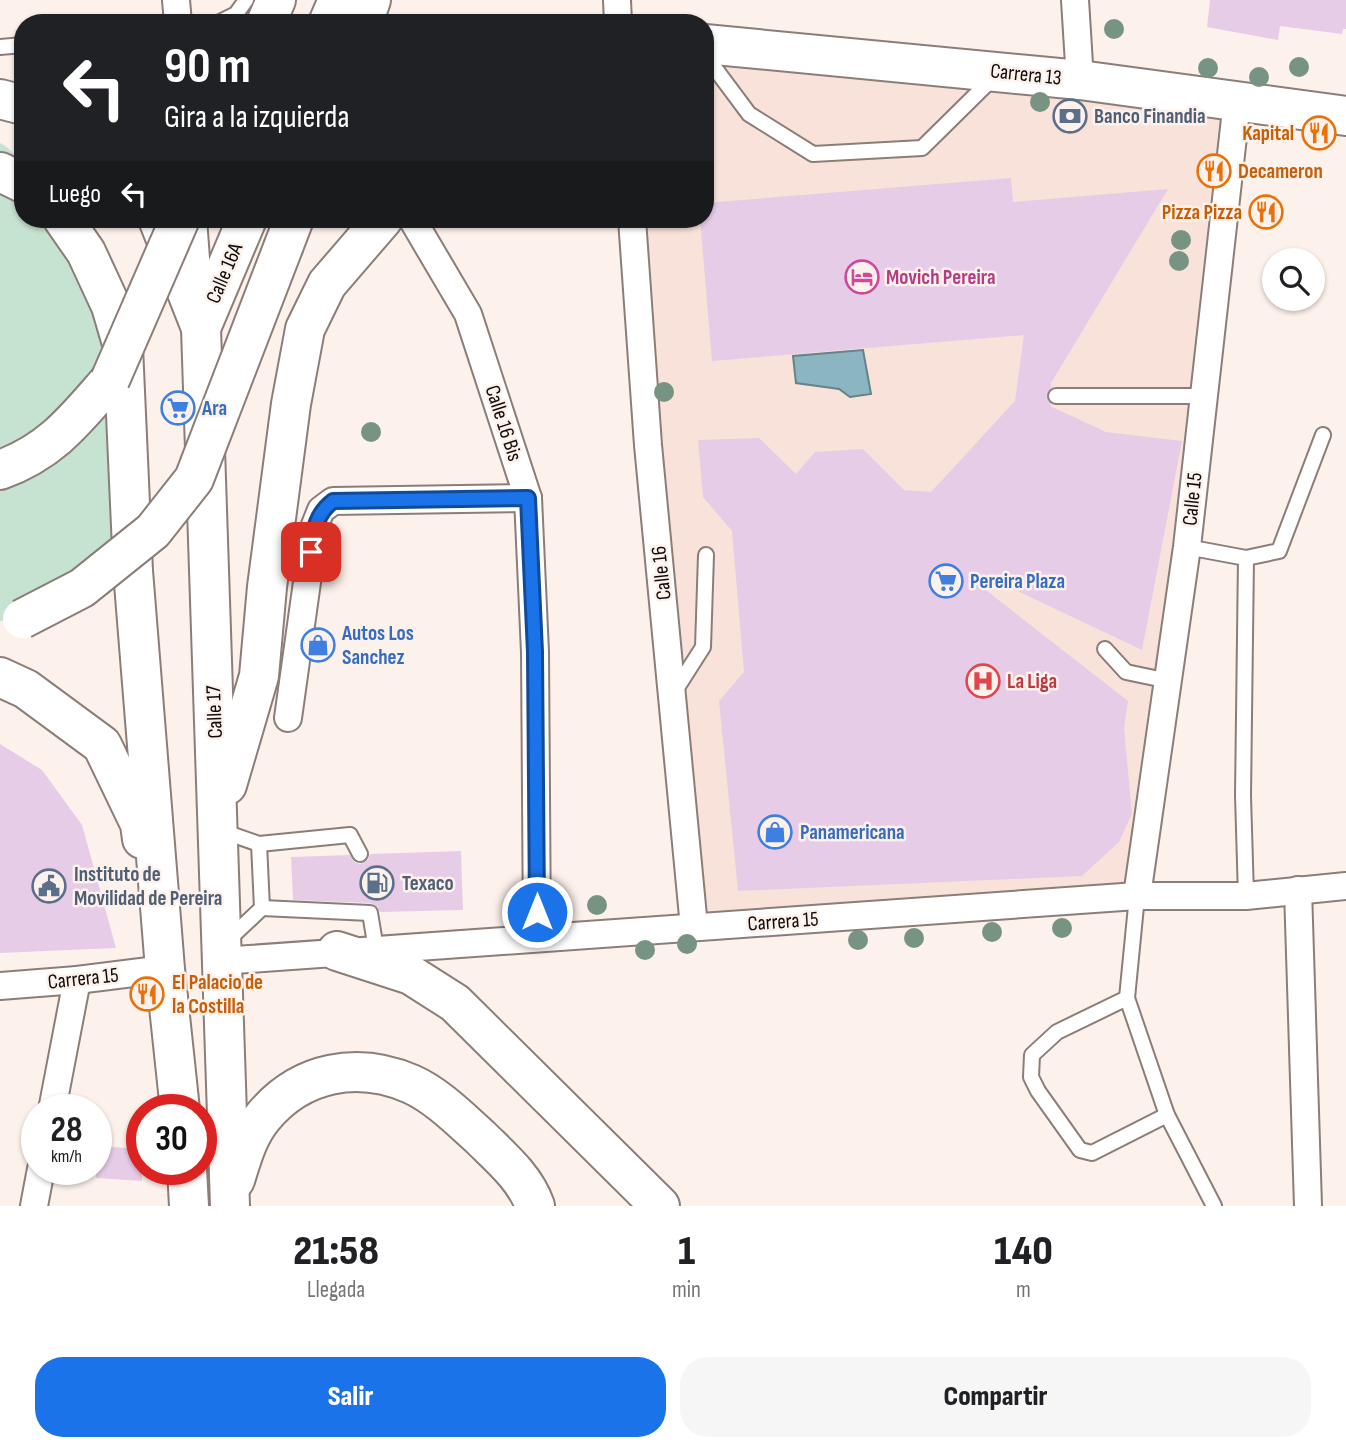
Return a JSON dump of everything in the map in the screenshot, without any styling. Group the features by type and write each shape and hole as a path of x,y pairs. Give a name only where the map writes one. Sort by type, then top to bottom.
{"main road":[{"name":"Carrera 13","path":"714,45 1080,80 1346,116"},
{"path":"69,228 86,252 111,306 165,969 178,1094"},
{"path":"162,228 201,328"},
{"path":"0,470 22,462 66,431 117,363 176,228"},
{"name":"Calle 16A","path":"201,328 243,228"},
{"path":"11,622 82,589 153,531 194,479 294,228"},
{"path":"218,823 259,676 267,587 291,404 305,329 327,284 375,228"},
{"name":"Calle 17","path":"201,328 230,1200"},
{"path":"0,677 26,689 103,745 140,824 165,969"},
{"path":"337,951 411,975 455,1003 660,1206"},
{"path":"230,1200 244,1148 262,1118 288,1091 321,1076 352,1071 384,1074 414,1085 458,1116 513,1170 535,1206"}],"street":[{"path":"1076,0 1080,80"},
{"name":"Calle 15","path":"1137,896 1187,547 1237,101"},
{"name":"Calle 17","path":"194,228 201,328"},
{"name":"Calle 16 Bis","path":"417,228 468,314 528,498 535,652 537,938"},
{"name":"Calle 16","path":"633,228 648,445 694,927"},
{"path":"288,718 315,524 321,510 333,501 528,498"},
{"name":"Carrera 15","path":"221,954 376,949 1137,896 1245,896 1346,886"},
{"path":"1298,890 1308,1206"},
{"name":"Carrera 15","path":"0,986 77,981 165,969"},
{"path":"55,1094 77,981"},
{"path":"34,1206 38,1185"}],"lane":[{"path":"714,67 749,114 813,154 922,148 999,72"},
{"path":"1056,396 1203,396"},
{"path":"1187,547 1245,558 1279,551 1323,435"},
{"path":"673,695 703,647 706,555"},
{"path":"1245,558 1242,796 1245,896"},
{"path":"1105,649 1126,672 1169,681"},
{"path":"218,823 259,844 350,835 360,854"},
{"path":"221,954 262,908 259,844"},
{"path":"1137,896 1126,998 1167,1115 1214,1206"},
{"path":"262,908 370,912 376,949"},
{"path":"1126,998 1057,1032 1032,1055 1031,1077 1038,1091 1084,1152 1092,1153 1167,1115"}],"shaded area":[{"name":"Pereira Plaza","path":"714,45 1237,101 1137,896 694,927 633,228 714,228"}],"green space":[{"path":"0,143 14,155 14,228 68,228 109,307 131,548 22,619 0,621"}],"water":[{"path":"863,350 871,394 850,397 839,389 796,383 793,356"}],"building":[{"path":"1210,0 1346,0 1346,29 1343,29 1342,34 1280,26 1278,40 1207,27"},
{"name":"Pereira Plaza","path":"1011,178 1013,202 1168,189 1046,395 1052,407 1106,432 1182,441 1142,650 984,575 978,584 1128,701 1124,728 1132,814 1119,842 1082,876 738,891 719,701 744,672 732,531 703,497 698,440 759,438 796,474 815,452 863,449 904,490 931,492 1015,401 1024,335 712,361 701,228 714,228 714,202"},
{"name":"Instituto de Movilidad de Pereira","path":"0,744 42,770 82,825 116,948 0,953"},
{"name":"Texaco","path":"461,851 463,910 380,912 370,903 293,900 291,857 350,855 354,862 360,864 368,860 370,854"},
{"path":"112,1147 126,1148 126,1180 112,1179"}],"place":[{"name":"Banco Finandia","path":"1070,116"},
{"name":"Kapital","path":"1319,133"},
{"name":"Decameron","path":"1214,171"},
{"name":"Pizza Pizza","path":"1266,212"},
{"name":"Movich Pereira","path":"862,277"},
{"name":"Ara","path":"178,408"},
{"name":"Pereira Plaza","path":"946,581"},
{"name":"Autos Los Sanchez","path":"318,645"},
{"name":"La Liga","path":"983,681"},
{"name":"Panamericana","path":"775,832"},
{"name":"Texaco","path":"377,883"},
{"name":"Instituto de Movilidad de Pereira","path":"49,886"},
{"name":"El Palacio de la Costilla","path":"147,994"}],"route":[{"path":"311,552 315,524 321,510 333,501 528,498 535,652 537,912"}]}
